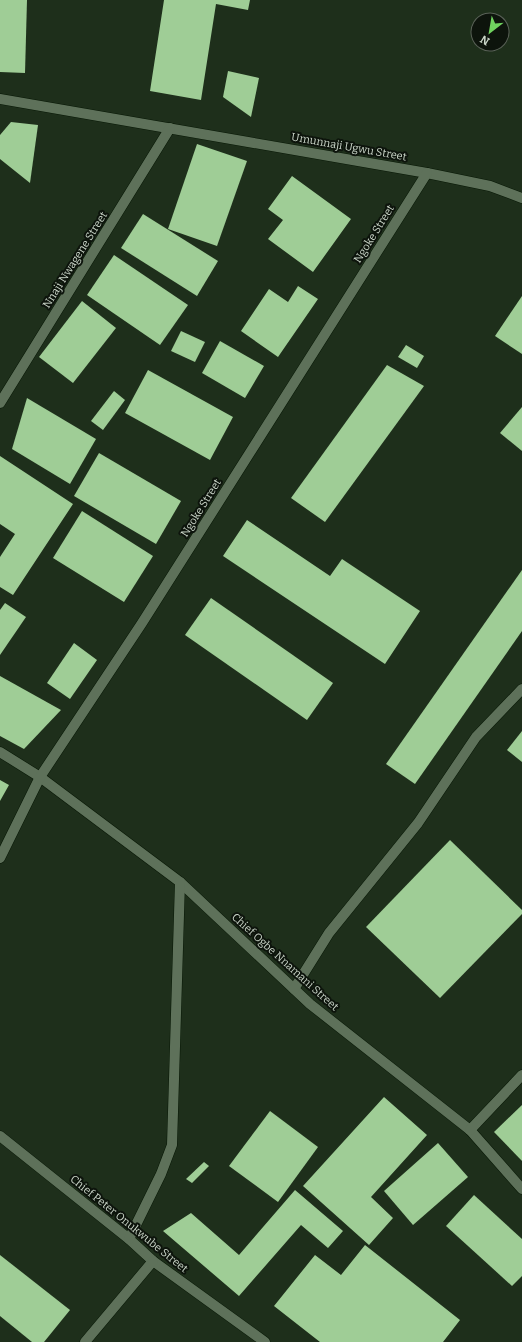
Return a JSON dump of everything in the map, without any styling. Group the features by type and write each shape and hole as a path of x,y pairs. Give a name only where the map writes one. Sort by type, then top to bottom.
{"street":[{"name":"Umunnaji Ugwu Street","path":"0,99 427,173 490,186 522,198"},
{"name":"Nnaji Nwagene Street","path":"0,403 170,128"},
{"name":"Ngoke Street","path":"0,858 40,778 142,624 427,173"},
{"path":"294,988 329,933 418,823 476,737 522,689"},
{"name":"Chief Ogbe Nnamani Street","path":"0,752 40,778 180,882 310,1004 470,1130 522,1189"},
{"path":"129,1239 162,1174 172,1145 180,882"},
{"path":"470,1130 522,1075"},
{"name":"Chief Peter Onukwube Street","path":"0,1136 129,1239 153,1261 265,1342"},
{"path":"85,1342 153,1261"}],"building":[{"path":"0,0 27,0 25,73 0,72"},
{"path":"164,0 250,0 248,10 216,4 201,100 150,91"},
{"path":"228,71 259,78 251,117 223,97"},
{"path":"11,122 38,125 30,183 0,159 0,135"},
{"path":"197,144 247,161 217,246 168,229"},
{"path":"292,176 351,219 313,272 268,239 283,220 268,209"},
{"path":"143,214 218,261 197,296 121,248"},
{"path":"114,255 188,305 160,345 87,295"},
{"path":"298,286 318,299 278,357 241,331 269,289 288,302"},
{"path":"522,296 522,354 495,336"},
{"path":"82,301 116,328 73,383 39,357"},
{"path":"181,331 205,342 195,362 171,351"},
{"path":"220,341 264,366 245,398 202,373"},
{"path":"406,345 424,356 417,368 398,357"},
{"path":"387,365 424,386 325,522 291,498"},
{"path":"148,370 233,417 210,460 125,413"},
{"path":"114,391 125,400 103,430 91,421"},
{"path":"27,398 96,439 70,484 12,449"},
{"path":"522,407 522,451 500,433"},
{"path":"99,453 181,501 156,544 74,496"},
{"path":"0,456 73,504 13,595 0,587 0,557 15,534 0,524"},
{"path":"82,511 153,556 124,602 53,558"},
{"path":"247,520 330,576 342,559 420,611 385,664 223,556"},
{"path":"522,570 522,631 415,784 386,764"},
{"path":"211,598 333,683 307,720 185,635"},
{"path":"5,603 26,617 0,655 0,610"},
{"path":"74,643 97,660 70,699 47,683"},
{"path":"0,676 61,710 24,749 0,736"},
{"path":"522,731 522,762 507,750"},
{"path":"0,780 9,785 0,801"},
{"path":"450,840 522,910 522,914 440,998 366,927"},
{"path":"384,1097 427,1135 371,1197 393,1218 369,1245 303,1186"},
{"path":"522,1105 522,1161 494,1132"},
{"path":"270,1111 318,1147 278,1202 229,1166"},
{"path":"438,1143 468,1177 413,1225 384,1191"},
{"path":"204,1162 209,1166 192,1183 186,1179"},
{"path":"295,1190 343,1231 328,1248 301,1225 239,1296 163,1231 191,1213 239,1255"},
{"path":"474,1195 522,1239 522,1276 512,1286 446,1226"},
{"path":"365,1245 460,1320 443,1342 320,1342 274,1306 315,1255 341,1275"},
{"path":"0,1255 70,1310 44,1342 32,1342 0,1316"}]}
